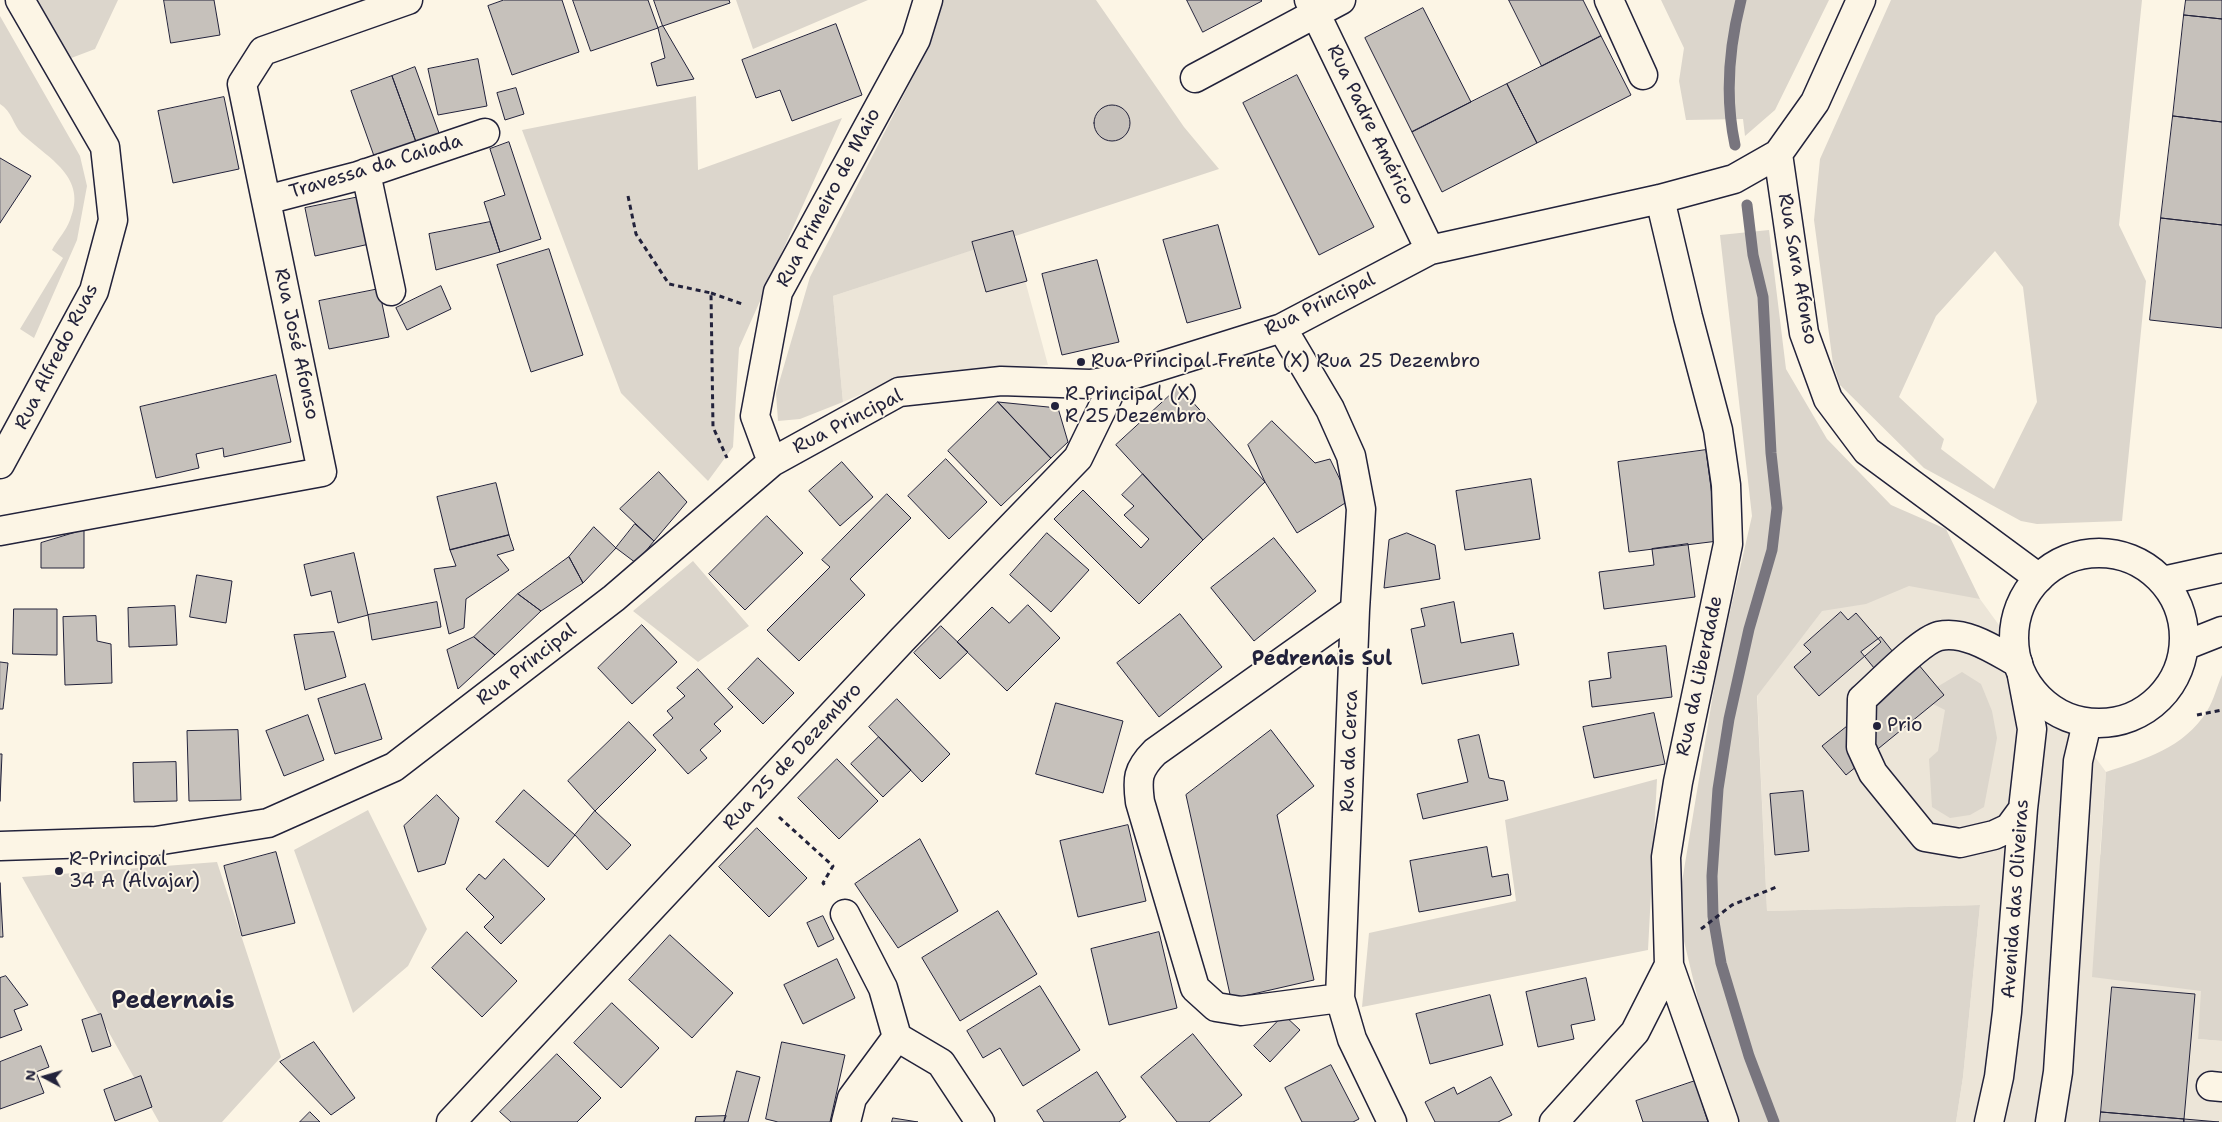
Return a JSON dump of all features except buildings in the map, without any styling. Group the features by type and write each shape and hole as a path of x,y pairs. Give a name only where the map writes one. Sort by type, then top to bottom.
{"street":[{"name":"Rua Alfredo Ruas","path":"3,454 94,291 113,220 105,147 20,0"},
{"name":"Rua José Afonso","path":"0,531 322,472 242,84 263,51 408,0"},
{"name":"Rua Primeiro de Maio","path":"772,462 755,416 778,292 916,39 928,0"},
{"path":"1195,78 1312,6 1341,0"},
{"path":"1610,0 1643,75"},
{"path":"1778,154 1816,102 1861,0"},
{"name":"Rua Padre Américo","path":"1312,6 1430,250"},
{"name":"Travessa da Caiada","path":"266,200 366,174 485,133"},
{"name":"Rua Principal","path":"0,846 156,842 268,823 394,767 614,598 772,462 899,392 1001,382 1090,384 1116,380 1282,328 1430,250 1660,198 1734,179 1778,154"},
{"name":"Rua Sara Afonso","path":"1778,154 1804,334 1828,399 1867,451 2039,578"},
{"path":"366,174 391,291"},
{"name":"Rua da Liberdade","path":"1554,1122 1635,1032 1669,964 1666,857 1678,782 1728,544 1726,485 1718,430 1688,317 1660,198"},
{"name":"Rua da Cerca","path":"1282,328 1330,408 1351,456 1361,509 1355,610 1340,998 1352,1039 1392,1122"},
{"name":"Rua 25 de Dezembro","path":"452,1122 902,640 1078,458 1116,380"},
{"path":"2020,670 2014,640 2017,617 2025,596 2039,578 2058,564 2072,558 2102,553 2125,557 2145,566 2163,581 2176,601 2183,623 2184,646 2177,673 2163,696 2141,713 2115,723 2087,723 2061,715 2038,699 2020,670 1991,647 1961,636 1939,636 1924,644 1862,699 1861,747 1873,773 1925,837 1960,844 1994,835 2009,828 2023,809"},
{"path":"2163,581 2222,568"},
{"path":"1340,998 1241,1011 1216,1007 1195,988 1140,802 1137,780 1144,763 1154,752 1355,610"},
{"path":"2184,646 2222,631"},
{"name":"Avenida das Oliveiras","path":"1989,1122 1999,1077 2007,1012 2023,809 2032,729 2020,670"},
{"path":"2050,1122 2058,1072 2078,761 2087,723"},
{"path":"845,914 883,988 897,1037 941,1063 980,1122"},
{"path":"1669,964 1724,1122"},
{"path":"846,1122 852,1098 897,1037"}],"path":[{"path":"628,196 636,234 669,284 711,293 713,427 740,489"},
{"path":"2197,715 2222,710"},
{"path":"756,796 833,866 823,882 845,914"},
{"path":"1697,936 1702,928 1732,905 1779,886"}],"shaded area":[{"path":"34,0 118,0 95,49 66,60"},
{"path":"736,0 868,0 753,49"},
{"path":"943,0 1096,0 1184,127 1219,169 833,296 843,402 800,419 778,421 776,393 810,277 913,77"},
{"path":"1661,0 1829,0 1775,110 1745,136 1743,119 1686,120 1679,81 1684,48"},
{"path":"1891,0 2142,0 2119,225 2146,281 2122,521 2037,524 2021,521 1924,468 1840,385 1833,364 1814,220 1820,159","holes":["1995,251 2023,287 2037,402 1994,489 1941,449 1944,439 1899,397 1936,316"]},
{"path":"0,16 80,156 87,186 77,240 34,338 20,329 63,258 52,250 70,220 74,205 74,192 70,180 63,170 22,134 10,114 0,104"},
{"path":"696,96 698,170 842,118 739,348 733,447 708,481 621,393 522,130"},
{"path":"1769,230 1786,369 1827,439 1891,505 1946,529 1980,599 1909,586 1866,604 1822,611 1757,696 1767,911 1980,905 1963,1077 1956,1122 1736,1122 1706,1033 1677,912 1718,664 1752,516 1720,235"},
{"path":"1013,236 1048,365 908,374 843,402 833,296"},
{"path":"1891,505 1980,599 2106,772 2100,854 2202,991 2198,1039 2222,1041 2222,1122 1956,1122 1963,1077 1980,905 1767,911 1756,669"},
{"path":"693,561 749,626 698,662 633,611"},
{"path":"1962,672 1981,684 1992,711 1997,738 1984,807 1970,815 1950,818 1932,807 1929,759 1938,751 1945,710 1933,704 1944,695 1937,687"},
{"path":"2222,675 2222,1041 2198,1039 2201,991 2092,977 2106,772 2149,757 2187,734 2198,724 2207,711"},
{"path":"1657,779 1648,950 1362,1007 1369,933 1516,901 1505,820"},
{"path":"368,810 427,929 408,966 353,1013 294,850"},
{"path":"217,862 281,1057 222,1122 159,1122 22,877"}],"waterway":[{"path":"1735,145 1729,91 1731,54 1741,0"},
{"path":"1747,205 1753,255 1763,297 1771,453 1777,508 1772,550 1749,629 1729,719 1718,789 1712,876 1713,916 1721,963 1749,1056 1774,1122"}],"place":[{"name":"Rua Principal Frente (X) Rua 25 Dezembro","path":"1081,362"},
{"name":"R Principal (X) R 25 Dezembro","path":"1055,406"},
{"name":"Prio","path":"1877,726"},
{"name":"R Principal 34 A (Alvajar)","path":"59,871"}],"district":[{"name":"Pedrenais Sul","path":"1322,660"},
{"name":"Pedernais","path":"173,1002"}]}
